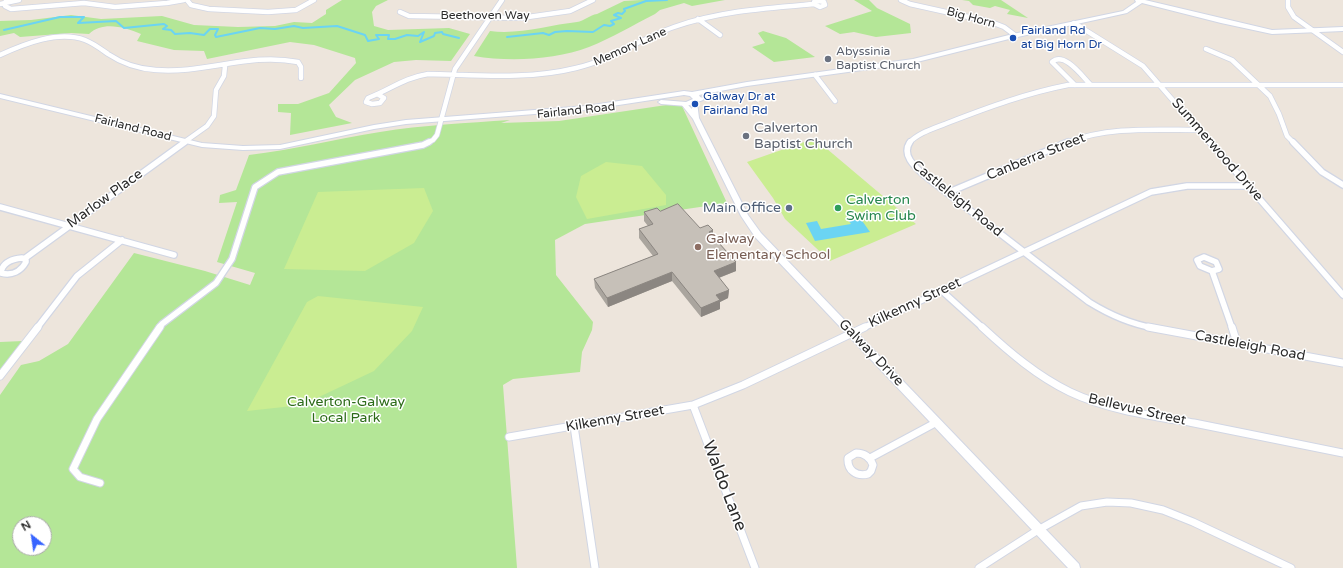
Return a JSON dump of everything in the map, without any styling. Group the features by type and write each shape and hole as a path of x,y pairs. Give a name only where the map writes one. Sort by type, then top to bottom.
{"main road":[{"path":"680,100 694,99 728,87 913,62 1016,36 1128,11 1140,4 1139,0 1262,30 1277,32 1310,29 1343,29"},
{"path":"680,100 684,93 694,99"},
{"name":"Fairland Road","path":"0,96 188,141 220,147 243,148 267,146 280,147 374,127 406,122 474,117 483,118 567,114 646,102 680,100"}],"street":[{"path":"0,4 5,1 19,0"},
{"path":"5,1 5,6 11,9 84,3 116,7 167,4 184,0"},
{"path":"187,0 191,5 220,11 290,12 300,9 314,0"},
{"path":"100,483 80,477 73,469 97,419 162,324 216,283 232,259 255,187 278,172 363,154 423,146 432,140 437,135 453,74 502,0"},
{"path":"581,0 588,3"},
{"name":"Beethoven Way","path":"400,12 409,16 521,18 570,11 592,0"},
{"name":"Big Horn","path":"900,0 910,4 992,22 1004,27 1016,36"},
{"path":"1288,0 1290,13 1343,52"},
{"name":"Memory Lane","path":"379,96 389,87 407,79 428,74 526,75 575,69 606,59 672,28 698,19 742,10 814,4"},
{"path":"698,19 720,35"},
{"name":"Summerwood Drive","path":"1074,23 1138,62 1200,130 1343,295"},
{"path":"0,55 30,43 62,37 84,40 117,60 132,66 168,71 186,71 271,58 288,59 298,62 301,67 301,78"},
{"path":"1206,49 1232,60 1258,85 1272,99 1280,114 1287,136 1322,172 1343,185"},
{"path":"1075,85 1054,65 1052,62 1054,60 1061,59 1069,63 1090,84"},
{"name":"Marlow Place","path":"24,259 188,141 213,119 216,111 216,92 224,77 225,66"},
{"path":"815,75 835,101"},
{"name":"Castleleigh Road","path":"1343,85 1090,84 1054,88 1021,97 914,137 908,144 906,153 908,159 924,175 1089,302 1110,315 1136,324 1343,363"},
{"name":"Galway Drive","path":"694,99 696,118"},
{"name":"Galway Drive","path":"680,100 696,118 745,216 758,235 1075,568"},
{"name":"Canberra Street","path":"947,193 1076,139 1096,134 1128,130 1200,130"},
{"name":"Kilkenny Street","path":"509,437 693,405 743,385 1151,192 1165,188 1249,186"},
{"path":"0,207 174,255"},
{"path":"0,376 77,276 122,240"},
{"path":"1212,271 1237,343"},
{"name":"Bellevue Street","path":"942,291 1024,363 1057,386 1084,398 1101,404 1142,413 1343,453"},
{"name":"Waldo Lane","path":"693,405 755,568"},
{"path":"870,458 937,422"},
{"path":"574,426 596,568"},
{"path":"979,568 1038,530 1080,506 1107,502 1131,503 1163,510 1291,568"}],"green space":[{"path":"342,0 388,0 376,6 372,12 374,26 388,30 449,28 470,34 451,61 416,60 394,62 355,80 329,105 336,117 352,123 290,135 291,113 278,112 278,104 298,104 329,93 356,63 355,58 314,45 290,42 207,59 204,51 174,50 137,41 141,34 114,26 107,26 95,30 89,34 71,33 20,37 14,33 0,36 0,21 31,20 71,15 101,19 162,16 194,25 238,27 275,26 294,22 312,23 326,14 326,10"},
{"path":"725,0 692,6 684,3 660,10 614,36 589,47 562,55 532,59 502,59 474,56 490,31 523,31 577,22 624,1"},
{"path":"854,0 869,0 877,8 910,24 911,33 876,37 854,32 840,34 825,26 872,11"},
{"path":"962,0 1001,0 1028,18 1007,14 1010,10 995,6 990,8 973,5 969,1"},
{"path":"763,31 786,38 815,57 774,62 752,47 765,43 758,33"},
{"name":"Calverton-Galway Local Park","path":"673,104 682,106 727,203 585,224 555,240 556,275 593,322 592,330 582,352 580,372 513,379 503,385 517,568 0,568 0,395 21,365 39,361 68,344 134,253 205,271 250,285 255,273 217,262 237,202 219,203 220,195 236,190 249,155 380,132 445,124 510,120 501,123 559,121"},
{"name":"Calverton Swim Club","path":"807,141 820,143 916,224 830,261 785,219 773,198 747,162"},
{"path":"606,162 642,166 666,195 666,205 587,219 576,197 581,176"},
{"path":"424,188 433,211 414,243 365,271 284,269 318,192"},
{"path":"318,296 423,307 412,331 374,371 302,405 247,411 307,302"},
{"path":"23,341 0,370 0,342"}],"water":[{"path":"858,215 870,232 815,241 806,223 817,221 821,229 851,224 846,217"}],"building":[{"name":"Galway Elementary School","path":"678,204 700,228 708,225 713,230 709,232 736,262 714,271 729,290 716,295 720,300 701,308 672,272 607,298 594,279 658,254 639,229 653,224 644,212 657,208 660,211"}],"waterway":[{"path":"507,37 543,33 549,35 555,32 567,31 593,32 604,25 610,26 614,24 611,21 621,18 614,15 618,13 622,14 625,11 624,9 646,1 667,0"},
{"path":"4,30 60,17 84,17 78,23 116,21 124,28 164,24 167,26 163,29 171,30 175,34 190,33 204,35 210,29 218,29 215,35 216,37 260,28 275,29 294,26 303,28 337,26 365,35 368,41 379,39 376,35 389,35 388,39 395,39 407,35 418,36 424,32 420,42 434,36 435,33 442,32 443,34 459,38"}],"place":[{"name":"Fairland Rd at Big Horn Dr","path":"1013,38"},
{"name":"Abyssinia Baptist Church","path":"828,59"},
{"name":"Galway Dr at Fairland Rd","path":"695,104"},
{"name":"Calverton Baptist Church","path":"746,136"},
{"name":"Main Office","path":"789,208"},
{"name":"Calverton Swim Club","path":"838,208"},
{"name":"Galway Elementary School","path":"698,247"}]}
